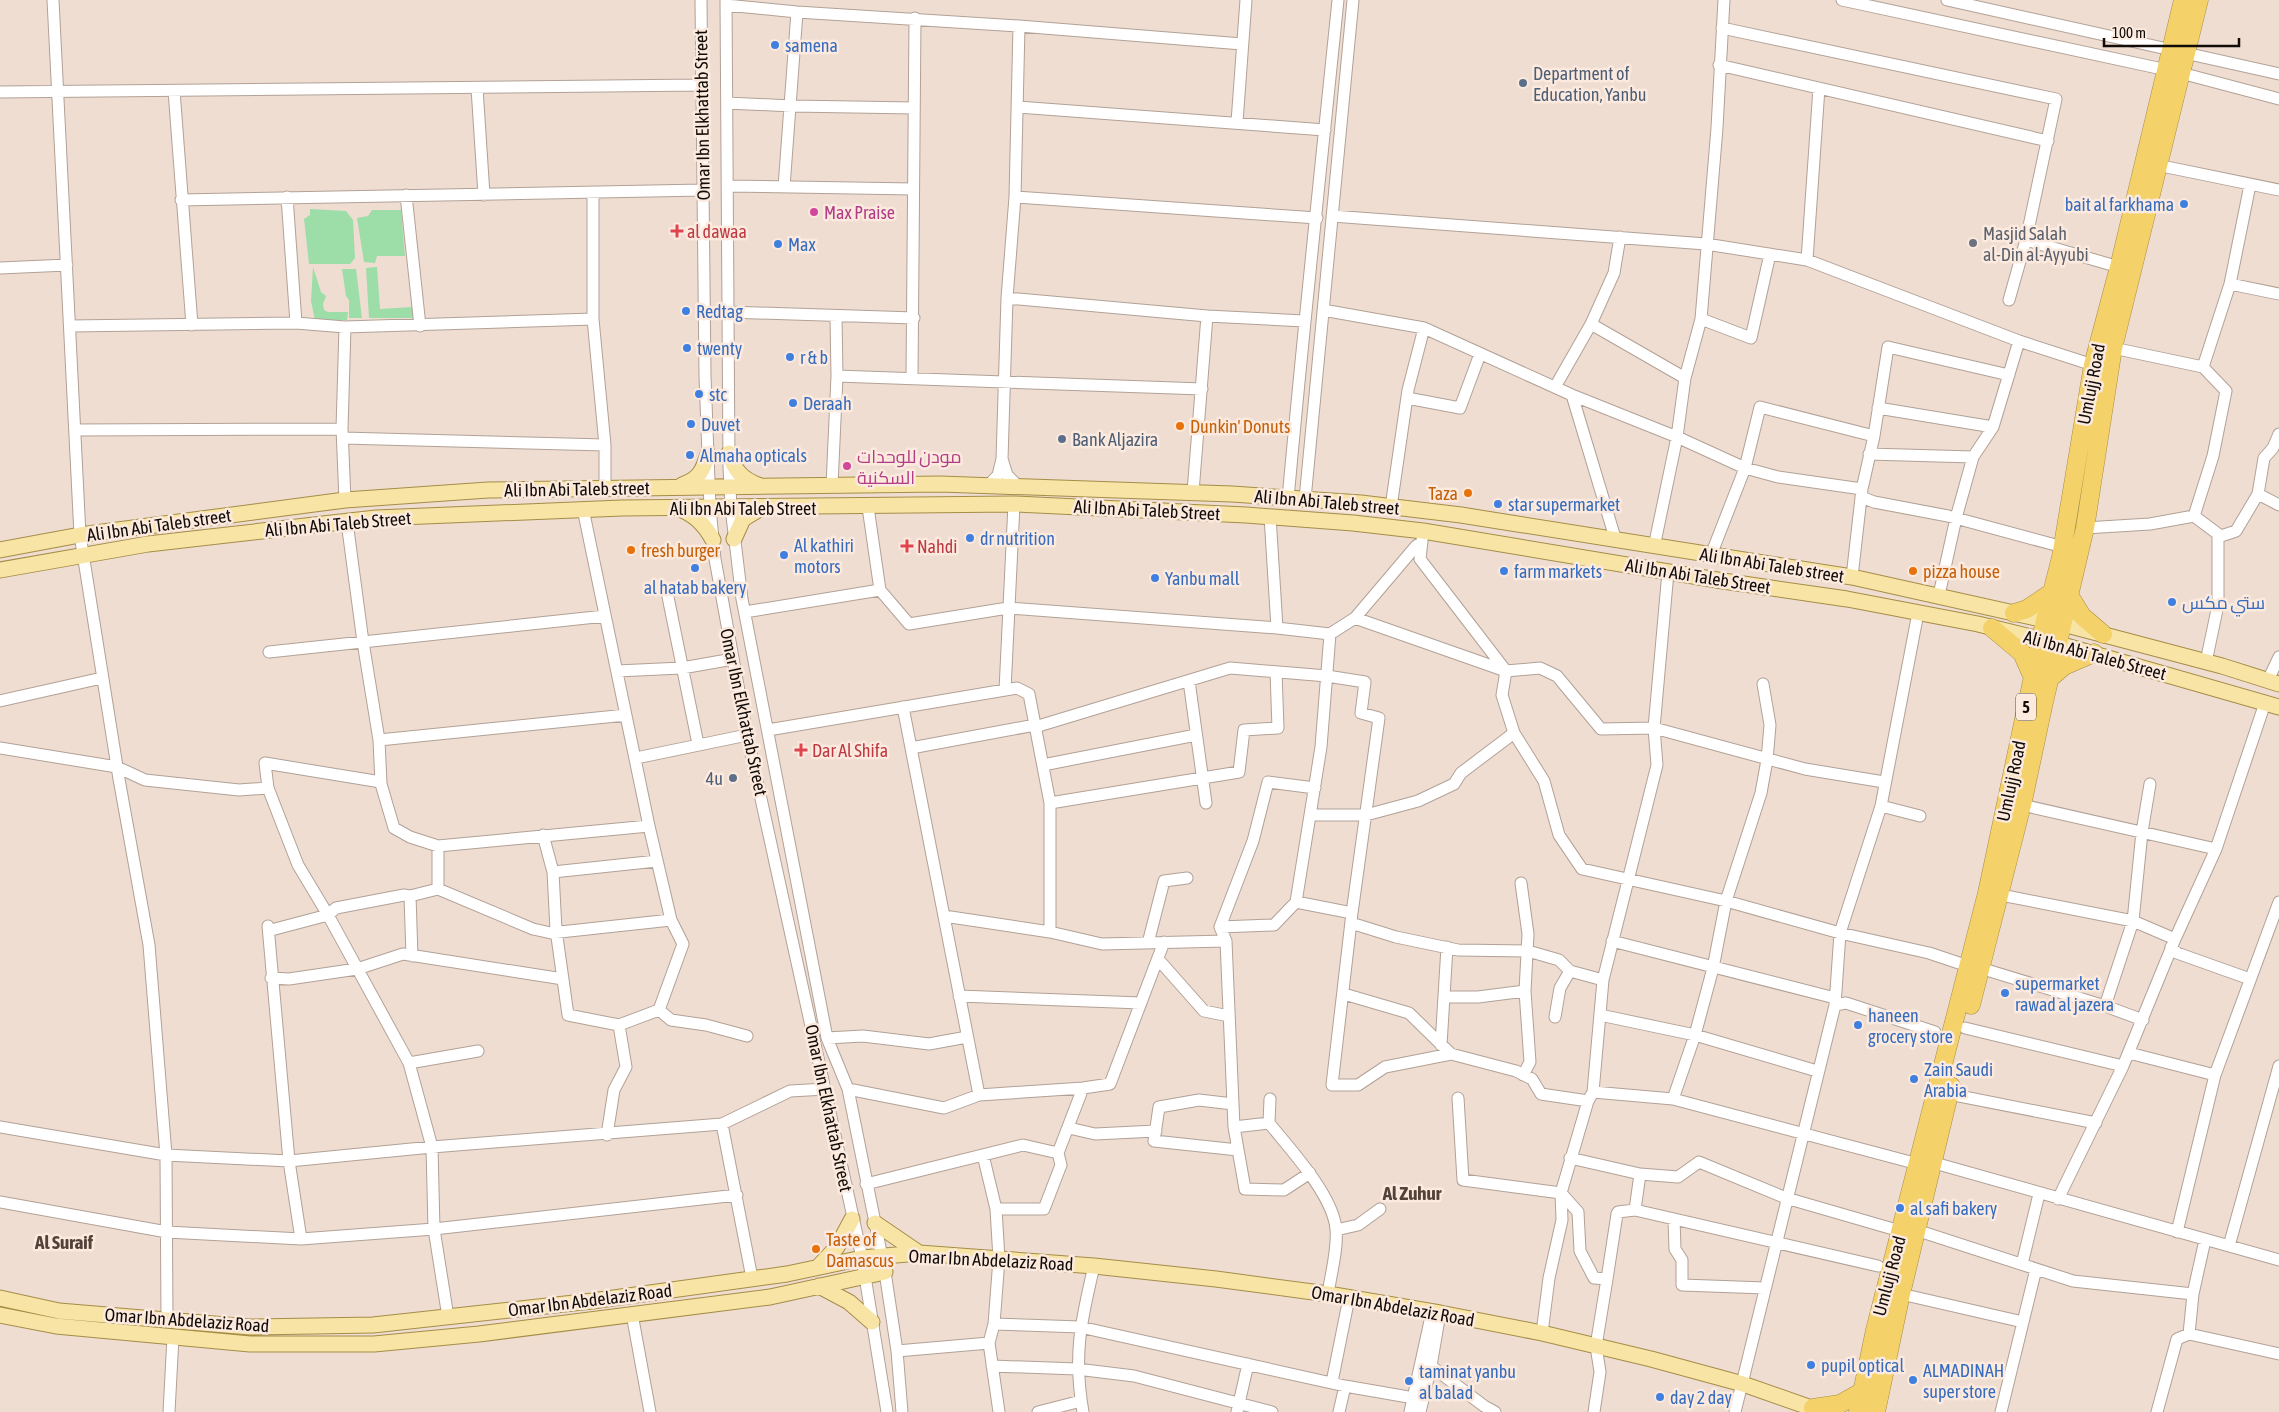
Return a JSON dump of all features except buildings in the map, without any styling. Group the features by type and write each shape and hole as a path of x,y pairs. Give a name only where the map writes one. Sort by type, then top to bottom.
{"highway":[{"name":"Umlujj Road","path":"2179,51 2183,0"},
{"name":"Umlujj Road","path":"1876,1412 1872,1391 1875,1330 1908,1231 1974,967 2001,895 2022,806 2041,678 2041,640 2063,547 2093,365 2179,51 2199,0"},
{"name":"Umlujj Road","path":"1925,1163 1948,1094 1964,1028 1987,893 2041,678 2059,644 2085,528 2113,348 2157,165 2174,72"},
{"path":"2014,614 2027,609 2051,593"},
{"path":"2069,595 2082,616 2103,634"},
{"path":"1992,628 2022,653 2041,678 2094,653"},
{"name":"Umlujj Road","path":"1858,1412 1872,1391 1901,1294 1908,1231"},
{"path":"1818,1410 1840,1404 1872,1391 1887,1412"}],"main road":[{"path":"730,453 733,465 740,475 762,486"},
{"path":"676,487 698,477 704,470 708,454"},
{"name":"Ali Ibn Abi Taleb street","path":"0,550 80,535 346,500 488,490 730,486 989,485 1193,492 1392,507 1852,577 2063,624 2273,682"},
{"name":"Ali Ibn Abi Taleb Street","path":"0,570 182,540 347,522 583,510 1014,504 1270,516 1847,599 1992,628 2059,644 2272,705"},
{"path":"676,508 699,520 707,528 713,540"},
{"path":"734,539 743,519 762,508"},
{"path":"818,1267 837,1246 852,1219"},
{"path":"875,1223 918,1253"},
{"name":"Omar Ibn Abdelaziz Road","path":"0,1298 59,1311 250,1327 373,1325 592,1301 787,1274 862,1258 918,1253 1094,1266 1328,1294 1436,1312 1596,1346 1743,1384 1818,1410"},
{"name":"Omar Ibn Abdelaziz Road","path":"0,1315 56,1326 250,1344 374,1344 479,1334 770,1297 885,1272"},
{"path":"819,1286 848,1302 872,1322"}],"street":[{"path":"53,0 80,535 102,678 149,945 166,1155 167,1320"},
{"name":"Omar Ibn Elkhattab Street","path":"701,0 708,454 713,540 732,659 826,1088 852,1219 862,1258 886,1412"},
{"path":"1237,122 1246,0"},
{"path":"1288,499 1304,321 1317,218 1338,0"},
{"path":"1305,499 1353,0"},
{"path":"1654,547 1677,437 1685,378 1701,319 1717,128 1724,0"},
{"path":"1842,0 2174,72 2279,99"},
{"path":"1947,0 2279,74"},
{"path":"726,2 797,12 915,18 1242,44"},
{"name":"Omar Ibn Elkhattab Street","path":"726,2 730,486 734,539 745,612 827,1038 848,1089 885,1272 902,1412"},
{"path":"784,187 792,106 797,12"},
{"path":"912,378 915,18"},
{"path":"989,485 998,475 1002,459 1007,298 1015,198 1019,26"},
{"path":"1722,28 2056,99 2026,240 2009,300"},
{"path":"1719,65 2048,141"},
{"path":"0,92 702,85"},
{"path":"477,88 484,195"},
{"path":"1807,260 1819,88"},
{"path":"174,91 192,325"},
{"path":"727,103 914,108"},
{"path":"1018,107 1324,130"},
{"path":"2157,165 2279,190"},
{"path":"2203,367 2230,284 2250,185"},
{"path":"728,186 913,189"},
{"path":"181,200 703,190"},
{"path":"593,192 593,319 605,445 606,488"},
{"path":"406,195 420,326"},
{"path":"286,197 296,323"},
{"path":"1015,198 1317,218"},
{"path":"1332,216 1706,244 1807,260 2019,341 2093,365"},
{"path":"1554,387 1591,324 1614,273 1620,237"},
{"path":"2026,240 2119,267"},
{"path":"1701,319 1751,338 1770,254"},
{"path":"0,268 67,265"},
{"path":"2230,284 2279,294"},
{"path":"1007,298 1207,316 1304,321"},
{"path":"1323,310 1424,328 1572,395 1677,437 1745,468 1778,477 1862,493 1874,502 1956,518 2063,547"},
{"path":"729,312 836,317 914,318"},
{"path":"1193,492 1207,316"},
{"path":"832,485 837,376 836,317"},
{"path":"70,326 296,323 346,327 593,319"},
{"path":"1591,324 1685,378"},
{"path":"346,327 342,433 346,500"},
{"path":"1392,507 1407,398 1424,328"},
{"path":"1938,595 1973,457 1992,426 2019,341"},
{"path":"1852,577 1862,493 1874,436 1888,347 2009,375"},
{"path":"2113,348 2203,367 2226,391 2213,456 2194,516"},
{"path":"1407,398 1460,408 1480,354"},
{"path":"837,376 1202,389"},
{"path":"1572,395 1616,541"},
{"path":"1711,555 1745,468 1760,408 1874,436"},
{"path":"1878,408 1992,426"},
{"path":"75,430 342,433 605,445"},
{"path":"2218,537 2236,531 2258,494 2264,458 2273,448 2279,434"},
{"path":"1869,454 1973,457"},
{"path":"1002,459 1006,475 1018,486"},
{"path":"2258,494 2279,505"},
{"path":"1005,690 1014,504"},
{"path":"868,507 880,590 910,624 1008,608 1277,628 1330,634 1355,618 1423,537"},
{"path":"543,835 553,872 556,930 568,1015 619,1025 659,1010 683,944 671,920 657,861 583,510"},
{"path":"1270,516 1277,628"},
{"path":"2085,528 2150,524 2194,516 2218,534 2218,605 2206,662"},
{"path":"347,522 363,642 379,740 381,782 394,828 410,837 438,846 649,826"},
{"path":"1423,537 1420,559 1506,671 1502,695 1514,733 1544,781 1559,835 1582,869 1626,881 1726,901 1840,934 1928,953 2105,1006 2143,1020"},
{"path":"1542,1333 1549,1278 1562,1220 1561,1193 1570,1158 1591,1096 1603,980 1626,881 1646,814 1657,765 1654,728 1668,572"},
{"path":"745,612 880,590"},
{"path":"668,597 698,744"},
{"path":"1734,1412 1743,1384 1786,1198 1835,1001 1840,934 1881,806 1884,782 1918,613"},
{"path":"269,652 605,616"},
{"path":"1355,618 1506,671 1540,668 1557,676 1601,729 1654,728 1805,769 1884,782"},
{"path":"1220,927 1274,924 1296,902 1321,747 1330,634"},
{"path":"2273,682 2279,658"},
{"path":"617,671 682,668 732,659"},
{"path":"911,748 1035,726 1230,668 1327,676 1365,682 1361,713 1379,718 1332,1085 1358,1085 1385,1068 1451,1054 1524,1075 1532,1079 1541,1094 1674,1099 1925,1163 2279,1260"},
{"path":"1050,803 1202,776 1239,772 1244,730 1278,728 1276,672"},
{"path":"0,701 102,678"},
{"path":"1188,681 1206,803"},
{"path":"1674,1099 1695,1034 1713,968 1726,901 1761,793 1767,760 1770,725 1763,684"},
{"path":"768,730 1017,688 1029,694 1050,803 1050,932"},
{"path":"2058,1199 2096,1123 2143,1020 2173,943 2216,849 2272,705"},
{"path":"903,707 979,1094"},
{"path":"379,740 626,715"},
{"path":"1310,815 1366,815 1418,801 1454,784 1462,773 1514,733"},
{"path":"636,758 748,735"},
{"path":"1043,765 1196,735"},
{"path":"0,748 117,767 144,780 239,790 268,788"},
{"path":"381,782 265,763 268,788 298,865 328,915 409,1064 432,1147 434,1229 448,1318"},
{"path":"1310,1173 1284,1190 1245,1189 1234,1127 1226,941 1220,927 1253,841 1268,782 1315,788"},
{"path":"2105,1006 2133,921 2142,832 2150,784"},
{"path":"1881,806 1920,816"},
{"path":"2022,806 2216,849"},
{"path":"438,846 438,889"},
{"path":"553,872 657,861"},
{"path":"1148,943 1164,881 1188,878"},
{"path":"1521,883 1528,934 1525,991 1530,1062 1524,1075"},
{"path":"300,1239 289,1161 271,978 272,928 328,915 336,908 404,895 410,896 438,889 534,929 551,932 671,920"},
{"path":"2001,895 2133,921 2173,943 2176,953 2250,979"},
{"path":"410,896 412,956"},
{"path":"1296,902 1352,918 1396,937 1447,947 1528,951 1559,960 1570,971 1603,980"},
{"path":"2177,1232 2216,1075 2279,902"},
{"path":"944,916 1050,932 1102,944 1226,941"},
{"path":"1612,941 1846,1003 1935,1032"},
{"path":"848,1089 944,1108 979,1094 1083,1088 1110,1084 1164,942"},
{"path":"1441,1044 1447,947"},
{"path":"271,978 289,979 357,969 403,954 564,979"},
{"path":"1158,959 1204,1011 1229,1016"},
{"path":"1555,1016 1560,988 1570,971"},
{"path":"1444,996 1478,997 1525,991"},
{"path":"1344,994 1409,1014 1451,1054"},
{"path":"959,996 1141,1003"},
{"path":"659,1010 671,1020 706,1025 747,1036"},
{"path":"1600,1015 1695,1034 1818,1071"},
{"path":"607,1135 614,1090 626,1067 619,1025"},
{"path":"1964,1028 2123,1066"},
{"path":"827,1038 862,1036 929,1044 967,1037"},
{"path":"409,1064 478,1050"},
{"path":"2128,1053 2216,1075"},
{"path":"2229,1246 2279,1066"},
{"path":"0,1127 166,1155 289,1161 432,1147 607,1135 722,1124 790,1091 826,1088"},
{"path":"996,1209 1044,1209 1061,1165 1058,1153 1083,1088"},
{"path":"1948,1094 2096,1123"},
{"path":"1458,1098 1464,1180 1561,1193 1578,1212 1580,1251 1594,1278 1607,1279"},
{"path":"1233,1104 1199,1100 1159,1107 1154,1141 1238,1150"},
{"path":"1270,1100 1269,1123 1310,1173 1334,1214 1336,1230 1328,1294"},
{"path":"1234,1127 1269,1123"},
{"path":"722,1124 752,1278"},
{"path":"1069,1128 1095,1134 1156,1131"},
{"path":"866,1184 1023,1145 1058,1153"},
{"path":"983,1155 996,1209 999,1260 994,1324 989,1343 999,1412"},
{"path":"1570,1158 1640,1174 1678,1176 1699,1162 1786,1198 1908,1231 2073,1281 2193,1294"},
{"path":"1634,1210 1640,1174"},
{"path":"2022,1264 2039,1194"},
{"path":"0,1202 167,1232 300,1239 434,1229 737,1195"},
{"path":"1336,1230 1358,1225 1380,1209"},
{"path":"1594,1412 1600,1372 1596,1346 1618,1212 1634,1210 1878,1266"},
{"path":"1674,1219 1675,1249 1682,1260 1682,1285 1765,1288"},
{"path":"2188,1334 2193,1294 2205,1240"},
{"path":"1038,1412 1085,1409 1077,1369 1080,1327 1094,1266"},
{"path":"2001,1412 2036,1269"},
{"path":"1901,1294 2023,1322"},
{"path":"1332,1382 1349,1298"},
{"path":"1420,1412 1431,1366 1436,1312"},
{"path":"1410,1412 1436,1312"},
{"path":"632,1314 650,1412"},
{"path":"994,1324 1080,1327 1345,1386 1414,1398"},
{"path":"2158,1412 2177,1339 2188,1334 2279,1354"},
{"path":"169,1412 173,1337"},
{"path":"896,1351 989,1343"},
{"path":"1238,1408 1248,1364"},
{"path":"992,1366 1077,1369 1134,1376 1238,1408 1272,1412"},
{"path":"1431,1366 1495,1412"},
{"path":"1339,1412 1345,1386"}],"green space":[{"path":"310,209 346,211 353,220 355,258 350,264 309,264 304,219 310,215"},
{"path":"372,210 401,210 405,256 377,256 375,263 364,262 357,218 368,216"},
{"path":"313,267 321,292 326,296 323,304 324,310 328,312 348,312 347,320 315,320 311,301"},
{"path":"377,267 380,309 412,307 413,318 369,318 366,268"},
{"path":"342,269 356,269 362,318 349,318 349,300 346,296"}],"place":[{"name":"samena","path":"775,45"},
{"name":"Department of Education, Yanbu","path":"1523,83"},
{"name":"bait al farkhama","path":"2184,204"},
{"name":"Max Praise","path":"814,212"},
{"name":"al dawaa","path":"677,231"},
{"name":"Masjid Salah al-Din al-Ayyubi","path":"1973,243"},
{"name":"Max","path":"778,244"},
{"name":"Redtag","path":"686,311"},
{"name":"twenty","path":"687,348"},
{"name":"r & b","path":"790,357"},
{"name":"stc","path":"699,394"},
{"name":"Deraah","path":"793,403"},
{"name":"Duvet","path":"691,424"},
{"name":"Dunkin' Donuts","path":"1180,426"},
{"name":"Bank Aljazira","path":"1062,439"},
{"name":"Almaha opticals","path":"690,455"},
{"name":"مودن للوحدات السكنية","path":"847,466"},
{"name":"Taza","path":"1468,493"},
{"name":"star supermarket","path":"1498,504"},
{"name":"dr nutrition","path":"970,538"},
{"name":"Nahdi","path":"907,546"},
{"name":"fresh burger","path":"631,550"},
{"name":"Al kathiri motors","path":"784,555"},
{"name":"al hatab bakery","path":"695,568"},
{"name":"farm markets","path":"1504,571"},
{"name":"pizza house","path":"1913,571"},
{"name":"Yanbu mall","path":"1155,578"},
{"name":"ستي مكس","path":"2172,602"},
{"name":"Dar Al Shifa","path":"801,750"},
{"name":"4u","path":"733,778"},
{"name":"supermarket rawad al jazera","path":"2005,993"},
{"name":"haneen grocery store","path":"1858,1025"},
{"name":"Zain Saudi Arabia","path":"1914,1079"},
{"name":"al safi bakery","path":"1900,1208"},
{"name":"Taste of Damascus","path":"816,1249"},
{"name":"pupil optical","path":"1811,1365"},
{"name":"ALMADINAH super store","path":"1913,1380"},
{"name":"taminat yanbu al balad","path":"1409,1381"},
{"name":"day 2 day","path":"1660,1397"}],"district":[{"name":"Al Zuhur","path":"1412,1193"},
{"name":"Al Suraif","path":"64,1242"}]}
